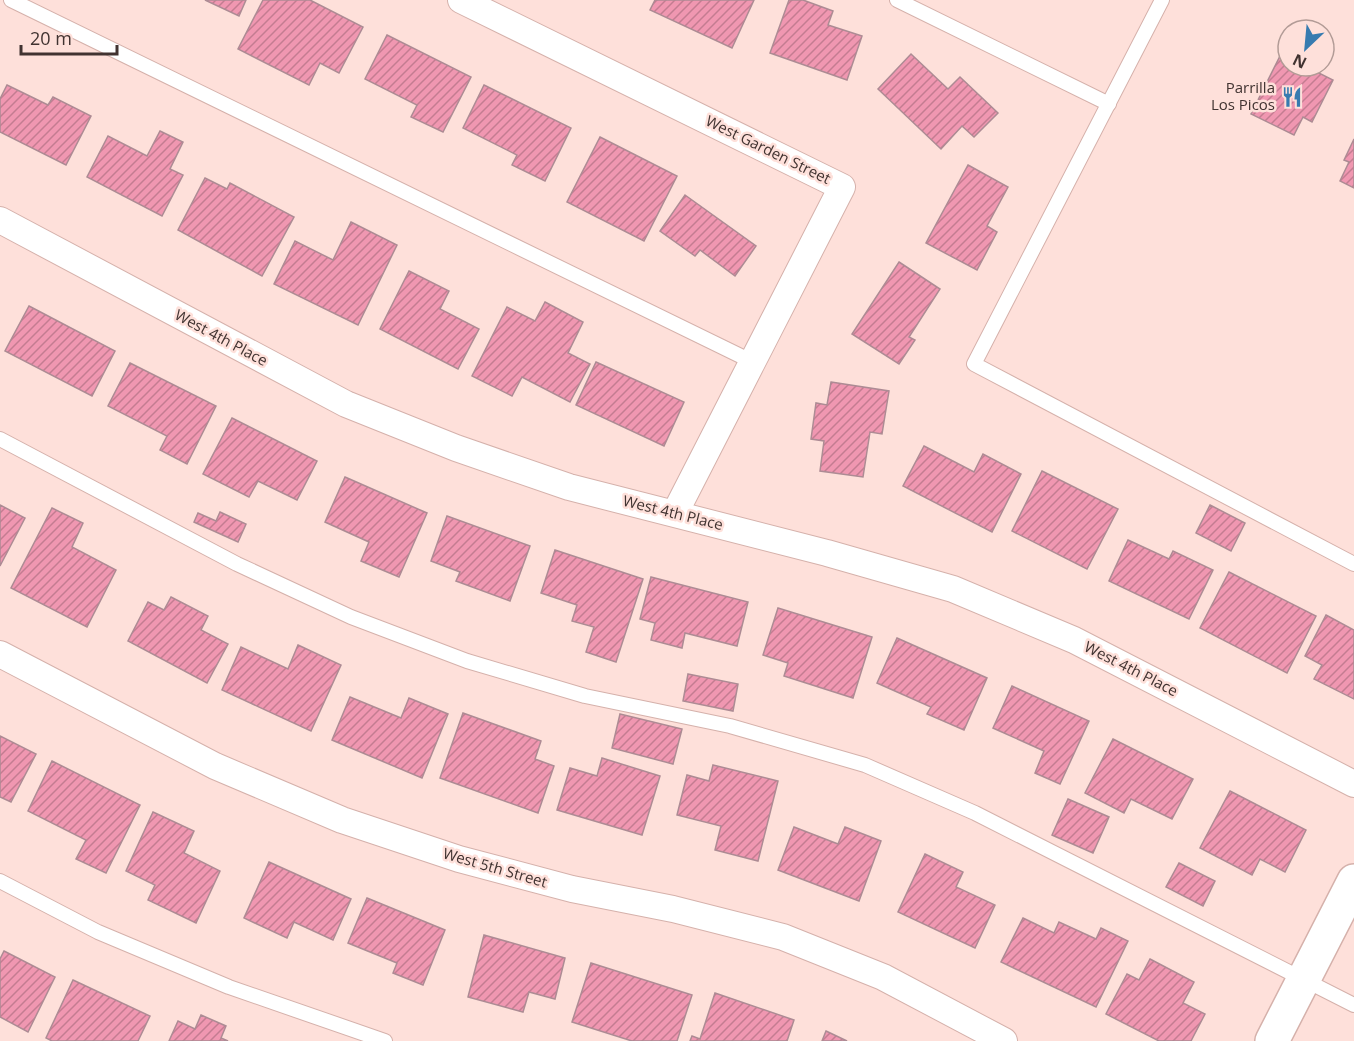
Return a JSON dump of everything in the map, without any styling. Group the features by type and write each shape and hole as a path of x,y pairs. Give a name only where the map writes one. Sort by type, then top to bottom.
{"street":[{"name":"West Garden Street","path":"461,0 842,186 675,513"},
{"name":"West 4th Place","path":"0,220 346,404 456,448 569,487 827,553 953,589 1074,640 1354,784"},
{"name":"West 5th Street","path":"0,654 215,766 342,820 459,860 572,889 673,909 783,937 883,977 1004,1041"},
{"path":"1272,1041 1354,881"}],"lane":[{"path":"11,0 753,362"},
{"path":"897,0 1108,104"},
{"path":"1162,0 974,364 1354,564"},
{"path":"0,439 237,564 351,617 467,661 585,696 730,726 865,765 975,813 1354,1005"},
{"path":"0,881 98,932 207,978 385,1041"}],"building":[{"path":"205,0 246,0 239,16"},
{"path":"263,0 310,0 363,27 339,73 320,63 309,85 238,49"},
{"path":"655,0 754,0 732,48 650,10"},
{"path":"789,0 803,0 833,11 828,25 862,36 847,80 770,53"},
{"path":"387,35 471,77 443,132 411,117 417,105 365,79"},
{"path":"911,54 948,89 960,77 998,113 974,137 962,126 941,149 878,89"},
{"name":"Parrilla Los Picos","path":"1276,64 1276,78 1329,78 1333,80 1312,122 1303,117 1294,135 1251,114"},
{"path":"7,85 48,105 53,97 91,116 66,165 0,132 0,99"},
{"path":"484,85 571,128 545,181 512,165 517,155 463,128"},
{"path":"160,131 183,142 170,169 183,175 162,216 87,177 108,136 147,156"},
{"path":"600,137 677,176 644,241 567,202"},
{"path":"1354,139 1354,188 1340,181 1349,162 1344,160"},
{"path":"968,165 1008,187 987,226 997,232 977,270 926,243"},
{"path":"205,178 227,189 230,183 294,217 262,276 178,230"},
{"path":"685,195 756,246 735,276 700,250 695,256 660,231"},
{"path":"351,222 397,245 358,325 274,284 295,241 333,260"},
{"path":"899,262 940,289 909,337 915,340 899,364 852,334"},
{"path":"409,271 449,291 440,309 479,329 458,369 380,329"},
{"path":"545,302 583,322 568,353 590,364 570,402 522,377 512,396 472,376 507,307 535,321"},
{"path":"29,306 115,351 92,396 5,351"},
{"path":"596,362 684,402 664,446 576,405"},
{"path":"130,363 216,406 187,464 160,450 167,436 108,406"},
{"path":"831,382 889,391 882,434 870,432 863,477 820,471 824,441 811,439 816,403 827,405"},
{"path":"232,418 317,461 297,500 258,481 249,497 203,474"},
{"path":"924,446 974,472 983,454 1021,474 992,532 903,486"},
{"path":"1042,471 1118,509 1087,569 1012,531"},
{"path":"345,477 427,513 399,577 361,561 369,542 325,522"},
{"path":"0,505 25,518 0,566"},
{"path":"1210,505 1245,523 1231,551 1196,533"},
{"path":"52,508 83,523 72,547 116,570 87,627 11,588"},
{"path":"220,512 246,524 238,542 194,522 198,513 216,521"},
{"path":"447,516 530,546 510,601 456,581 460,572 431,561"},
{"path":"1128,540 1169,559 1173,551 1213,570 1189,619 1109,581"},
{"path":"555,550 643,579 616,662 586,652 594,627 572,621 577,605 541,593"},
{"path":"1229,572 1316,616 1287,673 1200,628"},
{"path":"651,577 748,602 737,646 685,633 682,648 651,640 655,623 640,619"},
{"path":"171,597 208,616 201,630 228,644 207,683 128,641 148,602 164,610"},
{"path":"778,608 872,637 853,698 784,676 788,663 763,655"},
{"path":"1326,615 1354,630 1354,699 1314,679 1322,665 1305,656"},
{"path":"897,638 987,678 964,730 927,714 931,707 877,683"},
{"path":"298,645 341,665 311,731 222,690 241,647 288,669"},
{"path":"688,674 738,684 733,711 683,701"},
{"path":"1012,686 1089,721 1060,784 1035,773 1044,751 993,728"},
{"path":"350,697 401,718 409,698 448,714 422,778 332,740"},
{"path":"463,713 541,741 535,759 554,766 538,813 440,778"},
{"path":"620,714 682,729 673,764 612,748"},
{"path":"0,736 36,754 11,802 0,797"},
{"path":"1113,739 1193,779 1172,819 1131,799 1124,813 1085,793"},
{"path":"602,758 660,776 642,835 557,810 570,768 597,776"},
{"path":"52,761 140,805 106,873 76,859 86,840 28,811"},
{"path":"713,765 778,781 758,861 715,850 721,826 677,815 687,775 709,781"},
{"path":"1230,791 1306,830 1285,872 1260,859 1252,875 1200,848"},
{"path":"1068,799 1109,817 1093,853 1052,835"},
{"path":"153,812 194,831 184,853 220,871 196,923 148,900 155,885 126,871"},
{"path":"794,827 838,844 845,827 881,841 859,901 778,870"},
{"path":"925,854 963,872 956,887 995,905 975,948 898,912"},
{"path":"269,862 351,899 333,940 294,922 287,938 244,918"},
{"path":"1179,863 1215,881 1203,906 1166,887"},
{"path":"367,898 445,930 423,985 393,973 397,963 348,943"},
{"path":"1023,918 1054,933 1059,922 1096,939 1101,928 1128,941 1096,1007 1001,962"},
{"path":"484,935 565,958 555,999 529,992 523,1012 468,997"},
{"path":"4,951 55,977 28,1032 0,1017 0,959"},
{"path":"1150,959 1194,982 1183,1003 1205,1014 1191,1041 1159,1041 1106,1014 1127,974 1139,980"},
{"path":"591,963 692,995 677,1041 632,1041 572,1022"},
{"path":"73,980 150,1016 138,1041 52,1041 46,1038"},
{"path":"715,993 794,1020 787,1041 690,1041 692,1036 700,1039"},
{"path":"201,1015 226,1026 221,1038 228,1041 169,1041 178,1021 195,1029"},
{"path":"826,1031 847,1041 822,1041"}],"place":[{"name":"Parrilla Los Picos","path":"1292,97"}]}
